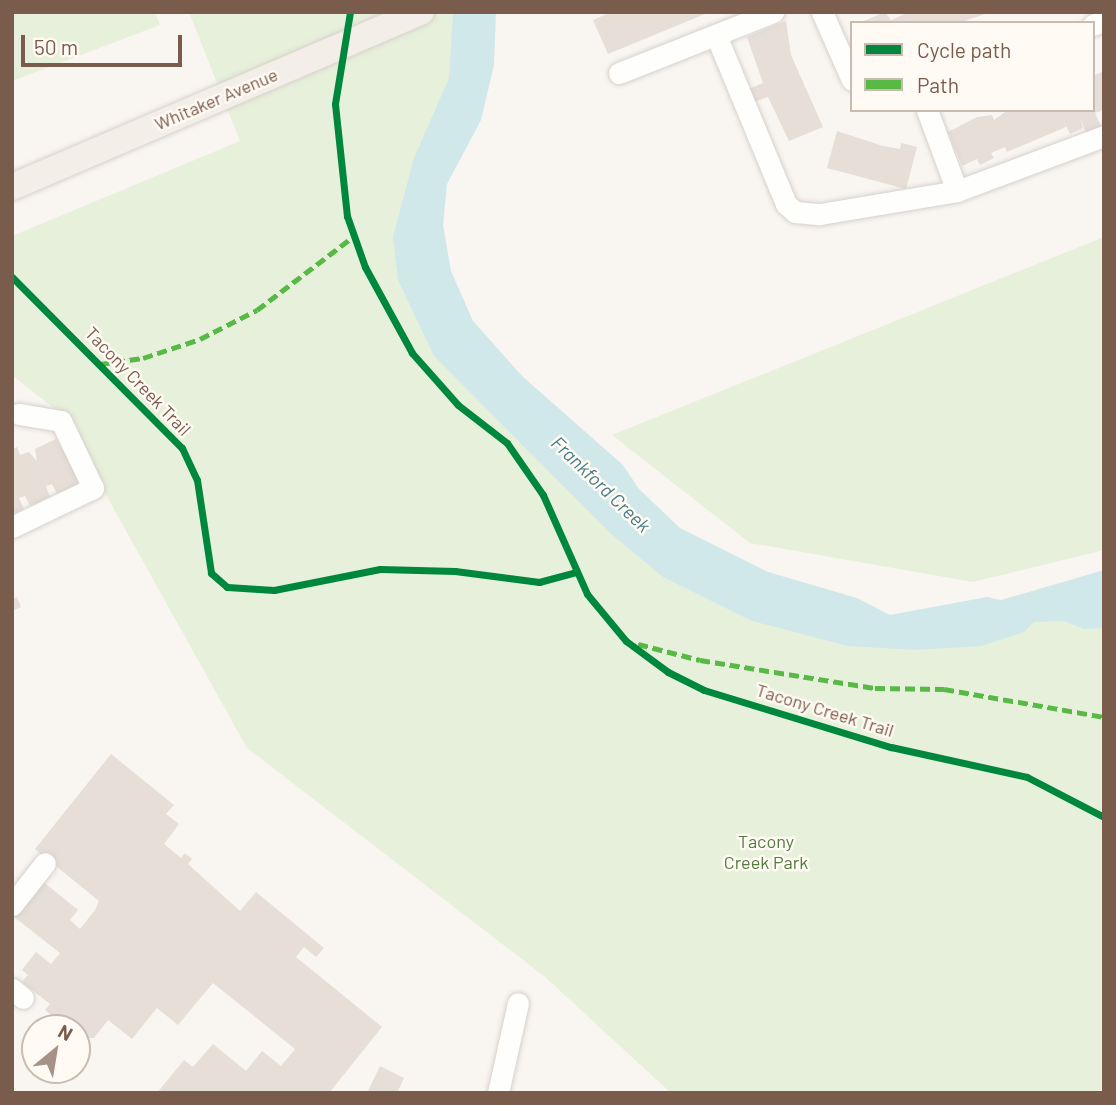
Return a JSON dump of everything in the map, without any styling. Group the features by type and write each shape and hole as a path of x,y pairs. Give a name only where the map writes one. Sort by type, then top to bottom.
{"main road":[{"name":"Whitaker Avenue","path":"12,187 421,12"}],"street":[{"path":"620,73 773,12"},
{"path":"822,12 850,75"},
{"path":"716,35 786,204 794,212 820,214 957,191 1104,136"},
{"path":"928,112 957,191"},
{"path":"12,527 93,488 61,421 15,415"},
{"path":"12,905 45,863"},
{"path":"498,1093 517,1003"}],"green space":[{"path":"12,12 155,12 160,25 12,81"},
{"name":"Tacony Creek Park","path":"189,12 480,12 429,254 455,347 640,537 855,628 1104,584 1104,1093 671,1093 544,976 247,748 105,493 71,422 12,375 12,236 240,141"},
{"path":"1104,237 1104,550 973,582 750,543 612,435"}],"water":[{"name":"Frankford Creek","path":"453,12 496,12 494,65 481,120 447,184 443,225 451,271 473,321 522,376 623,465 639,489 680,528 768,572 857,598 890,615 987,597 1001,600 1104,570 1104,628 1084,629 1064,621 1034,622 1024,632 981,646 915,650 848,646 752,621 663,577 610,533 434,356 398,280 393,237 414,158 449,78"}],"building":[{"path":"611,12 710,12 608,54 593,20"},
{"path":"885,12 891,20 909,12 991,12 965,21 864,21"},
{"path":"786,21 791,55 823,127 789,141 768,97 751,103 746,90 763,83 747,37"},
{"path":"1104,71 1104,110 1095,113 1103,131 1088,137 1080,118 1083,128 1070,134 1063,120 1066,127 1007,152 1005,147 991,153 994,158 980,165 977,159 962,166 948,132 977,117 992,115 994,120 1005,112 1095,112 1095,75"},
{"path":"837,131 883,146 900,149 901,143 917,147 906,189 827,168"},
{"path":"56,439 82,483 57,494 52,484 46,486 50,497 30,506 25,496 19,498 24,509 12,514 12,449 17,447 20,455 29,452 37,461 35,449"},
{"path":"17,597 21,607 12,611 12,599"},
{"path":"111,754 174,805 166,814 179,824 164,844 181,858 185,853 192,859 188,864 240,911 256,892 324,948 316,957 304,947 296,957 382,1027 329,1093 157,1093 184,1060 193,1067 213,1044 246,1071 262,1051 281,1066 295,1049 213,983 178,1025 157,1008 132,1039 108,1020 94,1038 91,1038 91,1014 50,1014 45,1010 50,1004 22,982 28,975 22,970 36,952 51,964 60,953 13,916 41,880 78,910 70,920 80,929 99,901 35,849"},
{"path":"380,1066 404,1078 397,1093 367,1093"}],"marked path":[{"path":"100,364 143,358 200,339 257,310 354,236"},
{"path":"638,644 700,660 875,688 944,689 1104,717"}],"cycle path":[{"name":"Tacony Creek Trail","path":"350,12 335,104 347,216 365,267 412,353 458,405 507,443 543,495 587,594 626,641 668,672 704,690 891,747 1027,777 1104,817"},
{"name":"Tacony Creek Trail","path":"12,277 182,448 197,480 211,573 227,587 274,590 380,569 455,571 539,582 577,572"}]}
